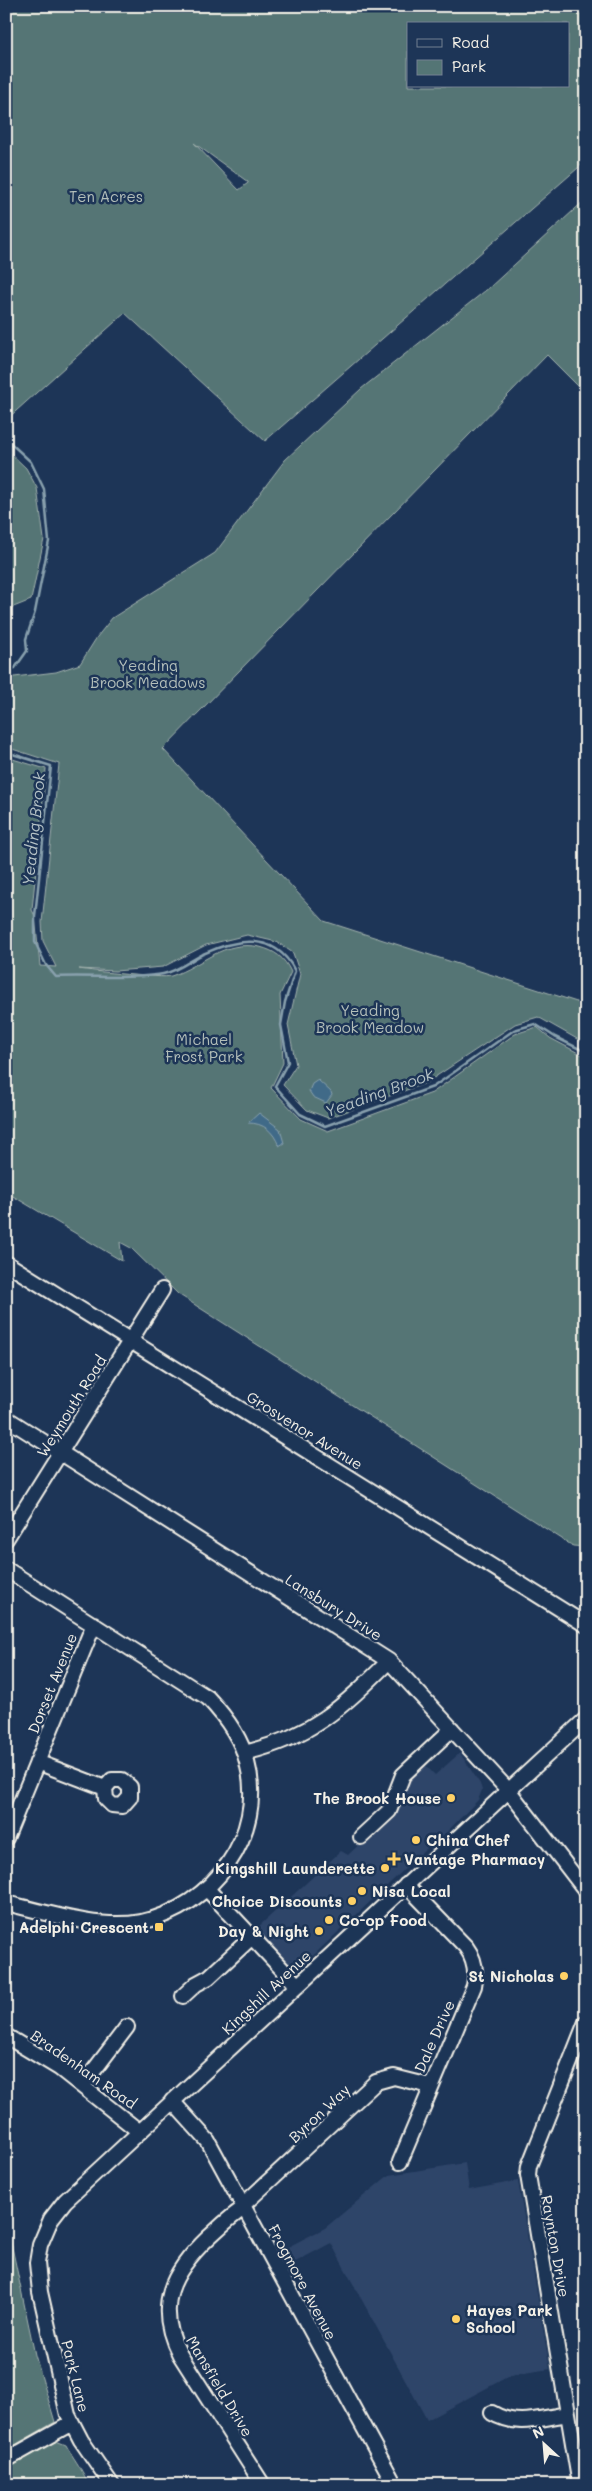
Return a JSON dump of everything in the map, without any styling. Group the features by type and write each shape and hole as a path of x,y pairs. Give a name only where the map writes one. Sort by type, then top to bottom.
{"street":[{"name":"Grosvenor Avenue","path":"6,1263 586,1625"},
{"name":"Weymouth Road","path":"6,1539 162,1290"},
{"name":"Lansbury Drive","path":"6,1418 389,1660 509,1791 586,1891"},
{"path":"6,1569 208,1698 230,1725 244,1753 250,1782 247,1818 230,1862 207,1889 190,1902 164,1915 128,1923 79,1919 6,1903"},
{"name":"Dorset Avenue","path":"6,1838 94,1624"},
{"path":"244,1753 287,1740 318,1724 348,1700 389,1660"},
{"name":"Kingshill Avenue","path":"37,2263 43,2236 57,2211 172,2101 586,1719"},
{"path":"361,1837 389,1811 403,1776 452,1728"},
{"path":"38,1762 105,1788"},
{"name":"Dale Drive","path":"400,2162 430,2086 474,1986 476,1968 470,1952 461,1941 406,1885"},
{"path":"207,1889 253,1936 297,1986"},
{"path":"183,1996 196,1984 209,1977 253,1936"},
{"name":"Raynton Drive","path":"580,2485 528,2175 529,2166 586,2022"},
{"path":"82,2086 127,2027"},
{"name":"Bradenham Road","path":"6,2036 59,2068 140,2132"},
{"name":"Byron Way","path":"244,2206 376,2082 394,2077 430,2086"},
{"name":"Frogmore Avenue","path":"172,2101 204,2136 395,2485"},
{"name":"Mansfield Drive","path":"244,2206 233,2214 185,2261 172,2284 168,2312 172,2338 180,2355 263,2485"},
{"name":"Park Lane","path":"37,2263 41,2300 72,2423 112,2485"},
{"path":"492,2413 506,2421 516,2422 568,2414"},
{"path":"6,2460 72,2423"}],"shaded area":[{"path":"318,1080 331,1092 332,1095 326,1103 313,1097 309,1091 312,1084"},
{"path":"259,1113 280,1129 284,1143 279,1146 271,1132 263,1126 248,1123"},
{"path":"460,1753 480,1784 482,1790 478,1800 440,1839 441,1843 433,1850 428,1847 299,1969 291,1968 256,1929 341,1851 348,1855 395,1811 407,1779 424,1764 435,1775"},
{"name":"Hayes Park School","path":"465,2163 469,2190 518,2181 550,2369 511,2375 427,2420 331,2243 284,2268 276,2253 325,2228 389,2175"}],"green space":[{"name":"Ten Acres","path":"6,6 586,6 586,161 265,441 125,313 6,420","holes":["194,143 248,182 239,190"]},
{"path":"586,199 586,394 547,355 163,749 324,921 586,1005 586,1044 538,1017 515,1024 426,1083 328,1118 307,1110 283,1085 296,1065 288,1025 300,974 293,953 277,942 247,935 206,945 163,967 115,971 79,969 165,977 182,972 213,955 235,947 260,947 275,953 285,962 291,972 280,995 283,1063 271,1088 301,1119 328,1131 432,1093 515,1034 537,1027 550,1038 586,1057 586,1547 573,1546 178,1294 131,1248 120,1242 122,1261 6,1192 6,757 46,769 32,910 35,916 40,966 56,967 43,941 42,922 59,764 6,747 6,678 56,672 80,664 112,618 215,553 285,460 361,389 490,287"},
{"path":"6,449 26,468 37,488 44,539 31,600 6,610"},
{"path":"6,2228 9,2233 35,2355 55,2422 6,2450"},
{"path":"56,2441 66,2445 82,2471 87,2485 6,2485 6,2470 33,2452"}],"waterway":[{"name":"Yeading Brook","path":"6,439 31,462 44,489 49,541 35,612 26,639 27,651 15,668 6,671"},
{"name":"Yeading Brook","path":"6,752 51,766 35,916 35,942 46,965 56,977 136,977 168,973 203,954 229,944 255,942 266,944 277,950 287,958 295,971 285,1002 281,1025 288,1062 275,1086 300,1114 325,1126 433,1087 514,1030 535,1024 555,1037 586,1052"}],"place":[{"name":"The Brook House","path":"451,1798"},
{"name":"China Chef","path":"416,1840"},
{"name":"Vantage Pharmacy","path":"394,1859"},
{"name":"Kingshill Launderette","path":"385,1868"},
{"name":"Nisa Local","path":"362,1891"},
{"name":"Choice Discounts","path":"352,1901"},
{"name":"Co-op Food","path":"329,1920"},
{"name":"Adelphi Crescent","path":"159,1927"},
{"name":"Day & Night","path":"319,1931"},
{"name":"St Nicholas","path":"564,1976"},
{"name":"Hayes Park School","path":"456,2319"}],"park label":[{"name":"Yeading Brook Meadows","path":"148,674"},
{"name":"Yeading Brook Meadow","path":"370,1018"},
{"name":"Michael Frost Park","path":"204,1048"}]}
